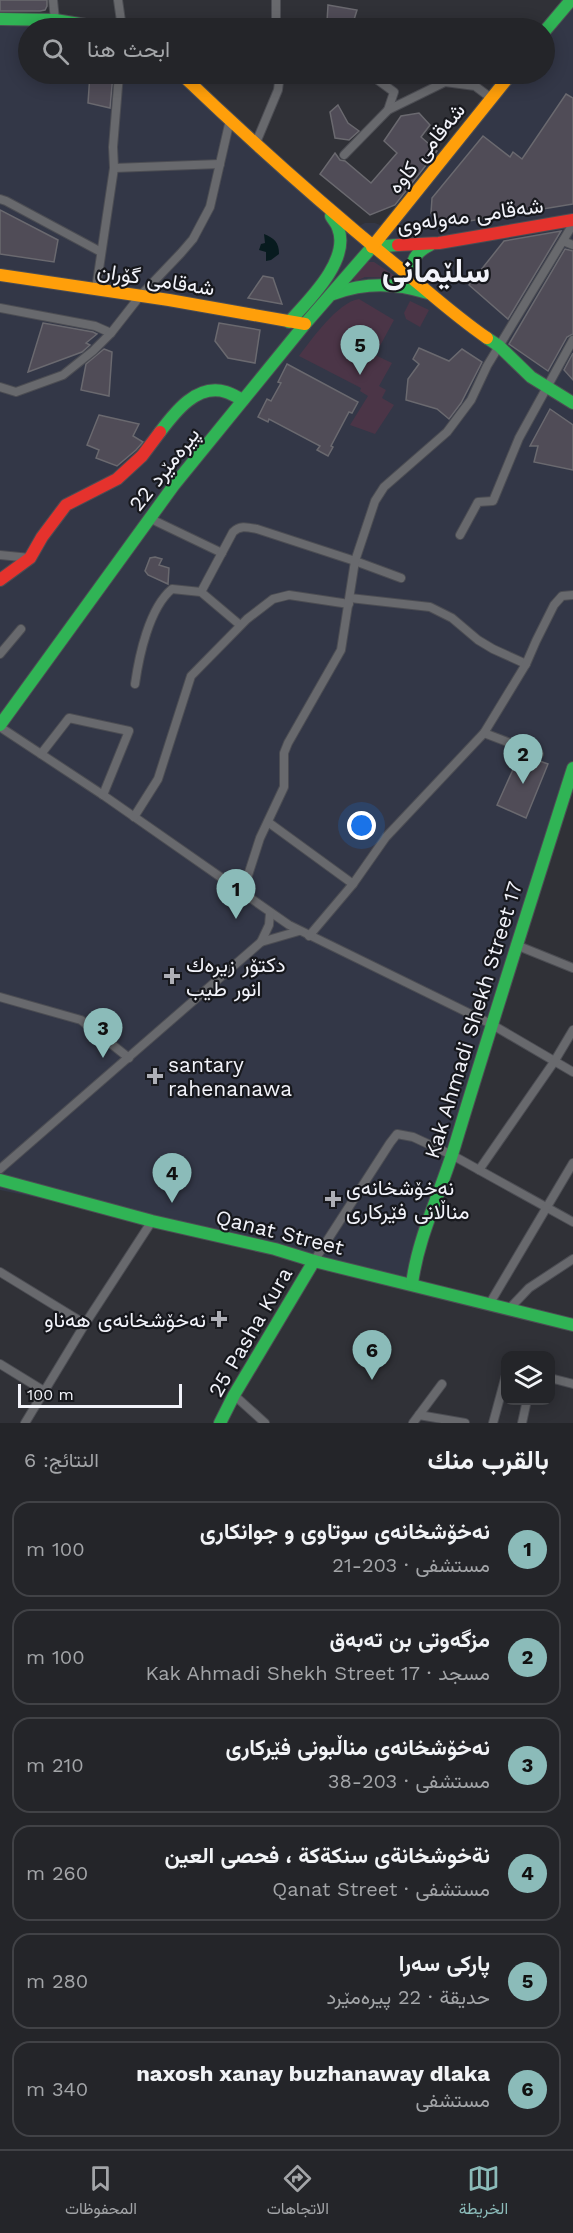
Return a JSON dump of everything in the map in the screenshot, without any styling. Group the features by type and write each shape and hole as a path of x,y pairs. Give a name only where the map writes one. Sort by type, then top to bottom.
{"main road":[{"path":"561,6 571,0"},
{"path":"0,19 18,19"},
{"path":"192,84 255,145 372,248 457,318 499,346 531,377 573,403"},
{"name":"شەقامی کاوە","path":"372,248 503,84"},
{"path":"289,322 328,276 337,258 341,240 338,224 310,193"},
{"name":"شەقامی مەولەوی","path":"372,248 439,243 573,222"},
{"path":"411,278 413,256 419,250 439,243"},
{"name":"22 پیرەمێرد","path":"0,726 4,709 174,485 328,296 372,248"},
{"name":"شەقامی گۆران","path":"0,275 305,324"},
{"path":"328,296 350,287 373,283 395,284 428,293"},
{"path":"0,580 30,558 42,537 66,505 117,479 142,456 178,408 206,392 224,391 243,400"},
{"name":"Kak Ahmadi Shekh Street 17","path":"412,1284 416,1259 452,1155 491,1024 573,768"},
{"name":"Qanat Street","path":"0,1180 152,1221 275,1249 314,1261 573,1325"},
{"name":"25 Pasha Kura","path":"220,1423 234,1395 314,1261"}],"street":[{"path":"53,0 56,18"},
{"path":"118,0 121,18"},
{"path":"276,0 276,18"},
{"path":"96,289 114,168 113,147 118,84"},
{"path":"255,145 279,84"},
{"path":"383,84 394,92 388,110"},
{"path":"344,154 388,110 441,84"},
{"path":"460,84 475,86 491,98"},
{"path":"4,389 23,391 63,375 111,333 140,296 193,239 210,207 230,120"},
{"path":"114,168 220,164"},
{"path":"0,199 101,252"},
{"path":"242,894 260,838 284,787 284,753 291,735 341,650 355,561 370,514 384,487 447,432 471,400 486,366 573,222"},
{"path":"563,241 573,245"},
{"path":"0,308 95,326 111,333"},
{"path":"460,535 478,502 493,501 519,438 573,340"},
{"path":"149,518 222,553"},
{"path":"201,592 232,532 237,528 257,529 401,578"},
{"path":"0,555 30,558"},
{"path":"135,684 144,640 163,597 172,589 201,592 240,625"},
{"path":"134,817 158,779 191,676 240,625 280,596 289,594 430,608 452,618 478,640 493,649 526,664"},
{"path":"309,936 353,884 386,837 484,733 526,664 554,605 562,596 573,595"},
{"path":"0,654 21,629"},
{"path":"41,754 69,718 129,731 103,795"},
{"path":"0,726 299,931 491,1024 573,1072"},
{"path":"484,733 539,754"},
{"path":"268,822 353,884"},
{"path":"0,1169 261,942 269,925 270,913"},
{"path":"261,942 299,931"},
{"path":"516,945 573,968"},
{"path":"0,997 81,1020 129,1058"},
{"path":"479,1170 554,1062 573,1030"},
{"path":"314,1261 397,1134 413,1137 452,1155 573,1222"},
{"path":"490,1303 573,1164"},
{"path":"25,1423 152,1221"},
{"path":"510,1308 529,1288 573,1259"},
{"path":"0,1272 86,1324"},
{"path":"0,1364 45,1391"},
{"path":"555,1379 573,1384"},
{"path":"414,1423 442,1384"},
{"path":"493,1423 501,1393"},
{"path":"234,1395 265,1423"},
{"path":"522,1423 526,1405"},
{"path":"419,1415 465,1423"}],"shaded area":[{"path":"560,0 573,0 573,788 412,1284 152,1221 0,1190 0,21 18,22 18,84 193,84 357,227 365,223 375,223 385,227 503,84 555,84 555,20 562,12"},
{"path":"264,234 275,241 279,250 279,254 266,261 266,252 259,250 261,244 265,243"},
{"path":"365,262 374,262 398,278 365,277 356,281 350,278"},
{"path":"359,299 394,320 375,355 392,363 379,386 386,390 382,398 394,405 375,434 350,425 368,396 360,391 361,388 299,356 334,314"},
{"path":"410,301 429,310 420,327 406,319 404,313"}],"building":[{"path":"0,0 47,0 47,6 45,10 40,11 0,11"},
{"path":"328,5 357,10 355,18 327,18"},
{"path":"89,84 112,84 110,108 88,103"},
{"path":"566,94 573,98 573,204 451,224 439,222 434,218 431,213 432,198 483,136 510,157 513,152 522,159"},
{"path":"338,105 348,123 359,131 349,140 335,138 330,112"},
{"path":"419,113 430,125 421,137 437,151 395,205 370,215 320,174 335,153 340,160 345,161 371,183 397,153 384,141 401,116"},
{"path":"0,210 58,240 54,262 0,254"},
{"path":"561,231 508,319 469,285 504,241"},
{"path":"565,249 573,251 573,334 567,337 548,371 509,344"},
{"path":"263,276 273,278 282,304 248,298"},
{"path":"43,323 97,334 86,343 90,345 82,352 28,372"},
{"path":"219,323 260,330 255,363 228,358 215,341"},
{"path":"419,348 449,361 462,349 482,362 461,403 449,419 437,409 406,400 408,379 419,364 413,359"},
{"path":"104,349 112,352 109,396 81,390 86,364"},
{"path":"573,353 573,380 564,370"},
{"path":"287,364 358,402 352,413 349,412 328,456 317,450 320,446 269,419 268,422 258,417 267,399 271,401 281,383 278,382"},
{"path":"550,409 573,425 573,470 534,462 538,446 530,446"},
{"path":"99,415 139,424 133,436 143,442 117,466 96,458 99,450 87,445"},
{"path":"150,558 162,559 159,565 169,568 168,584 148,575 145,571"},
{"path":"520,754 548,764 526,818 497,805"}],"traffic: fast":[{"path":"555,19 571,0"},
{"path":"0,19 18,19"},
{"path":"289,322 316,291 333,266 340,240 338,228 331,216"},
{"path":"0,725 174,485 305,324 372,247 398,245"},
{"path":"411,278 415,258 430,245"},
{"path":"333,294 357,287 380,285 404,287 428,293"},
{"path":"487,338 499,346 531,377 573,403"},
{"path":"160,432 180,408 196,395 215,390 226,392 243,400"},
{"path":"412,1284 419,1249 455,1145 573,768"},
{"path":"0,1180 152,1221 275,1249 314,1261 573,1325"},
{"path":"220,1423 234,1395 314,1261"}],"traffic: slow":[{"path":"192,84 317,198 487,338"},
{"path":"372,247 503,84"},
{"path":"0,275 169,300 305,324"}],"traffic: jam":[{"path":"398,245 439,243 573,220"},
{"path":"0,580 30,558 42,537 66,505 117,479 142,456 160,432"}],"place":[{"name":"پارکی سەرا","path":"360,375"},
{"name":"مزگەوتی بن تەبەق","path":"523,784"},
{"name":"نەخۆشخانەی سوتاوی و جوانکاری","path":"236,919"},
{"name":"دکتۆر زیرەك انور طیب","path":"172,976"},
{"name":"نەخۆشخانەی مناڵبونی فێرکاری","path":"103,1058"},
{"name":"santary rahenanawa","path":"155,1076"},
{"name":"نەخۆشخانەی مناڵانی فێركاری","path":"333,1199"},
{"name":"نةخوشخانةى سنكةكة ، فحصى العين","path":"172,1203"},
{"name":"نەخۆشخانەی ھەناو","path":"219,1319"},
{"name":"naxosh xanay buzhanaway dlaka","path":"372,1380"}],"district":[{"name":"سلێمانی","path":"436,270"}]}
